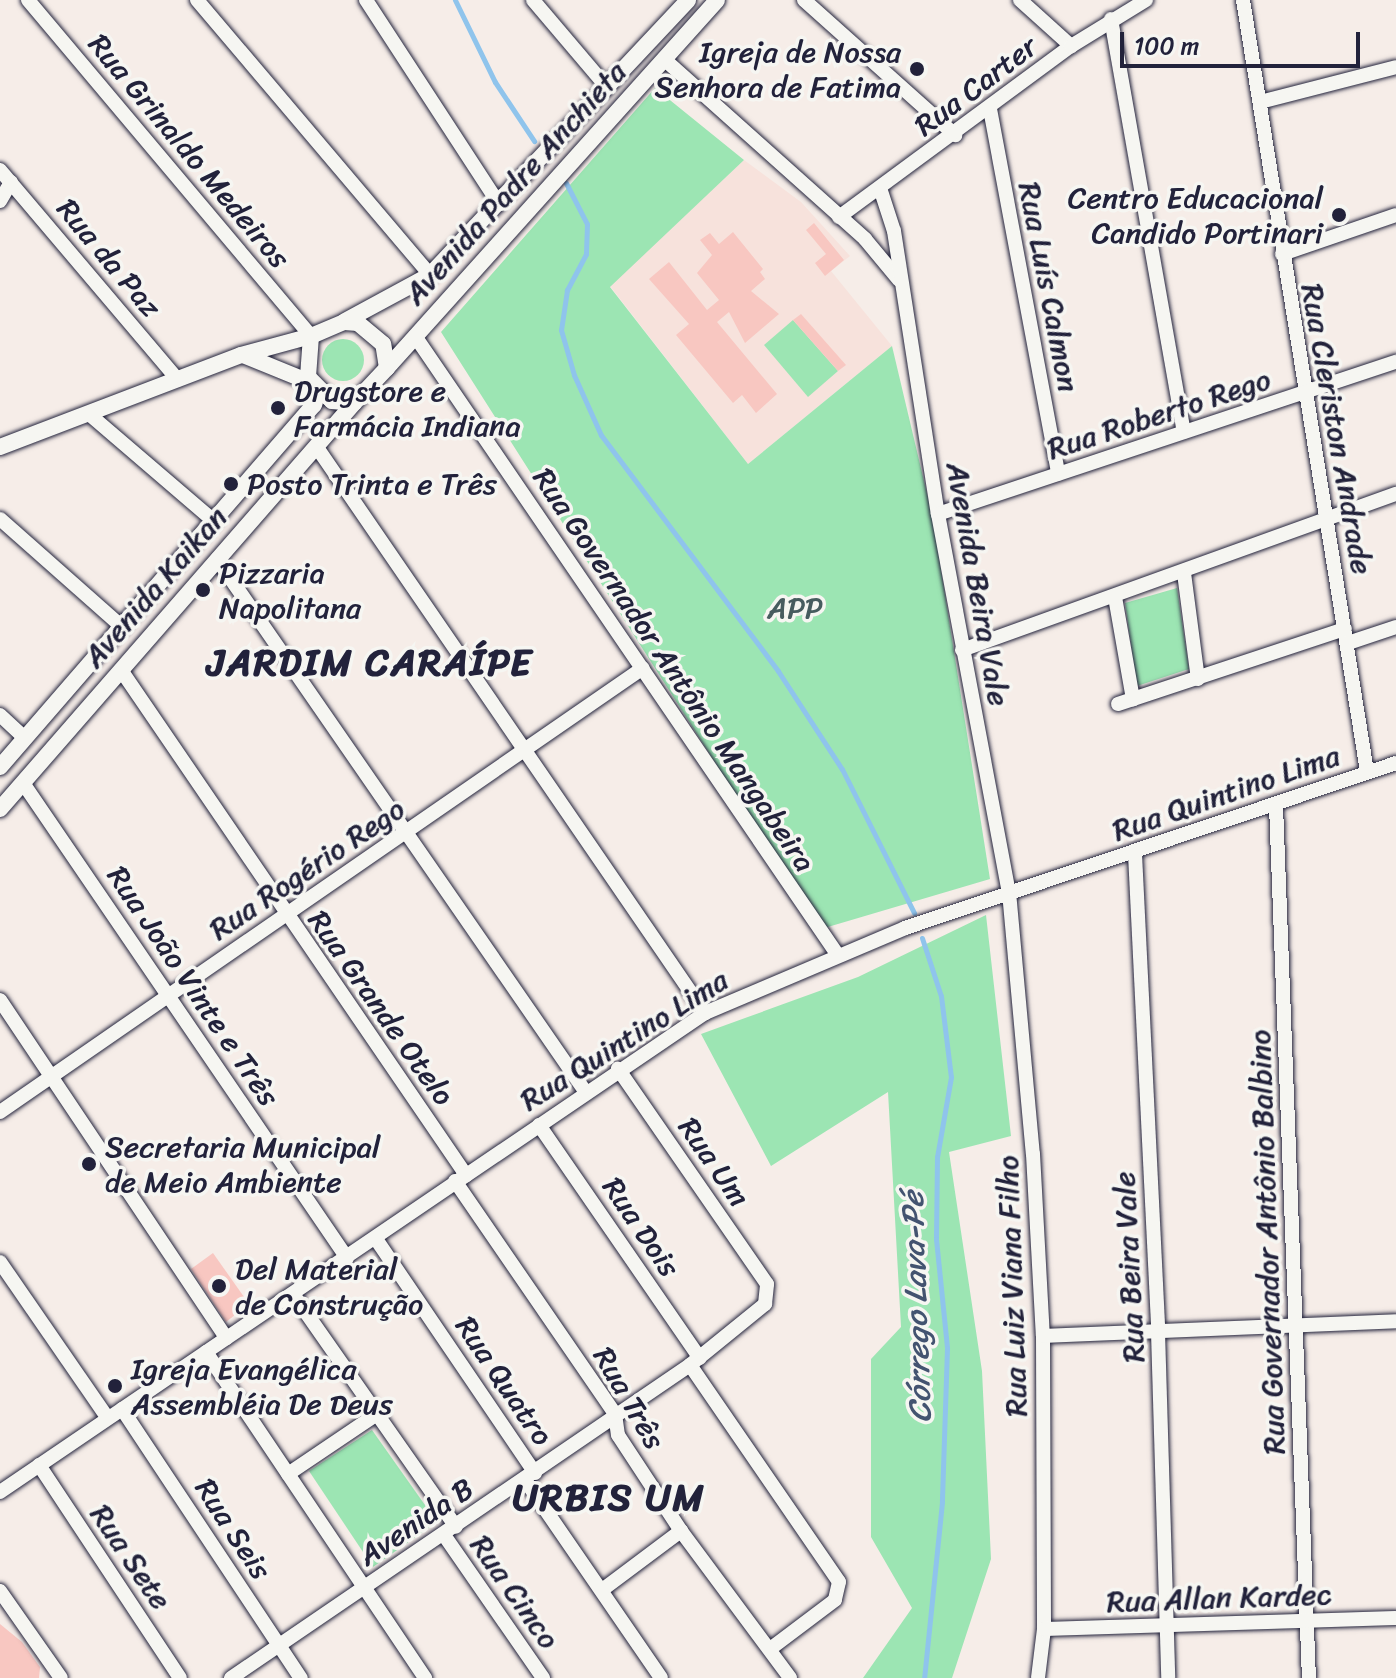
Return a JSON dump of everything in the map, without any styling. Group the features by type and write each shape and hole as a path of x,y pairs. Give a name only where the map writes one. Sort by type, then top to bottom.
{"street":[{"name":"Rua Grinaldo Medeiros","path":"28,0 311,336"},
{"path":"197,0 430,275"},
{"path":"366,0 499,204"},
{"path":"533,0 606,86"},
{"name":"Avenida Padre Anchieta","path":"1,446 241,355 311,336 344,322 430,275 688,0"},
{"name":"Avenida Padre Anchieta","path":"354,403 717,0"},
{"path":"804,0 955,135"},
{"path":"1020,0 1071,46"},
{"name":"Rua Carter","path":"839,217 955,135 1071,46 1146,0"},
{"name":"Rua Cleriston Andrade","path":"1243,0 1367,772"},
{"path":"1111,19 1184,432"},
{"path":"664,59 839,217 902,284"},
{"path":"1260,102 1396,67"},
{"name":"Rua Luís Calmon","path":"990,109 1058,474"},
{"name":"Rua da Paz","path":"0,170 178,380"},
{"path":"0,201 11,182"},
{"name":"Avenida Beira Vale","path":"880,188 894,231 938,514 1009,892"},
{"path":"1282,254 1396,215"},
{"path":"344,322 367,327 378,336 387,368"},
{"path":"311,336 305,363 315,388"},
{"name":"Rua Governador Antônio Mangabeira","path":"415,336 837,954"},
{"path":"241,355 315,388 332,401 354,403"},
{"name":"Rua Roberto Rego","path":"938,514 1396,362"},
{"name":"Avenida Kaikan","path":"0,767 314,405 315,388"},
{"name":"Avenida Kaikan","path":"0,809 354,403"},
{"path":"89,414 214,521"},
{"path":"316,446 705,1013"},
{"path":"962,650 1184,573 1396,494"},
{"path":"0,519 123,628"},
{"path":"217,559 585,1091"},
{"path":"1184,573 1198,679"},
{"path":"1115,597 1126,701 1346,636 1396,627"},
{"name":"Rua Rogério Rego","path":"0,1112 643,668"},
{"name":"Rua Grande Otelo","path":"121,670 461,1178"},
{"path":"0,715 25,738"},
{"name":"Rua Quintino Lima","path":"0,1492 107,1417 376,1239 585,1091 705,1013 837,954 1009,892 1135,854 1396,763"},
{"name":"Rua João Vinte e Três","path":"23,783 347,1258"},
{"name":"Rua Governador Antônio Balbino","path":"1276,805 1300,1326 1309,1678"},
{"name":"Rua Beira Vale","path":"1135,854 1158,1332 1168,1678"},
{"name":"Rua Luiz Viana Filho","path":"1009,892 1033,1154 1043,1336 1044,1629 1038,1678"},
{"path":"0,1000 226,1338"},
{"name":"Rua Um","path":"618,1069 767,1284"},
{"name":"Rua Dois","path":"539,1125 839,1582 835,1600 770,1649"},
{"name":"Rua Três","path":"461,1178 615,1414 618,1435 681,1531 790,1678"},
{"name":"Rua Quatro","path":"376,1239 655,1676"},
{"path":"0,1262 107,1417"},
{"name":"Avenida B","path":"231,1678 695,1362 765,1304 767,1284"},
{"name":"Rua Cinco","path":"293,1294 377,1414 543,1678"},
{"path":"1043,1336 1396,1321"},
{"path":"206,1352 425,1678"},
{"name":"Rua Seis","path":"122,1409 301,1678"},
{"path":"288,1474 377,1414"},
{"name":"Rua Sete","path":"39,1465 180,1678"},
{"path":"602,1590 681,1531"},
{"path":"0,1591 61,1678"},
{"name":"Rua Allan Kardec","path":"1044,1629 1396,1618"}],"shaded area":[{"path":"744,160 801,202 850,256 831,271 892,346 748,464 610,286"}],"green space":[{"name":"APP","path":"655,88 744,160 610,287 748,464 892,346 933,519 990,879 821,929 441,332"},
{"path":"793,320 838,371 808,397 764,345"},
{"path":"343,339 358,345 364,360 358,375 343,381 328,375 322,360 328,345"},
{"path":"1177,588 1189,669 1137,686 1125,603"},
{"path":"986,915 1011,1136 949,1152 982,1371 991,1559 952,1678 863,1678 912,1608 871,1537 871,1359 901,1327 888,1092 771,1166 701,1034 858,977"},
{"path":"372,1430 437,1522 373,1567 309,1471"}],"building":[{"path":"814,223 844,260 825,276 815,263 826,254 806,230"},
{"path":"733,232 763,269 760,272 765,279 751,291 779,314 745,343 729,312 717,322 777,394 756,413 742,395 733,403 676,335 689,324 649,279 669,262 707,310 719,300 697,273 712,255 700,240 710,233 719,244"},
{"path":"801,314 846,365 838,371 793,320"},
{"name":"Del Material de Construção","path":"213,1253 249,1304 226,1322 191,1269"},
{"path":"0,1624 22,1642 40,1667 39,1678 0,1678"}],"waterway":[{"name":"Córrego Lava-Pé","path":"455,0 495,82 534,141"},
{"name":"Córrego Lava-Pé","path":"566,183 587,224 586,254 567,290 561,330 574,375 601,435 778,671 842,769 914,913"},
{"name":"Córrego Lava-Pé","path":"922,938 941,996 951,1077 937,1157 936,1239 947,1348 942,1502 924,1678"}],"place":[{"name":"Igreja de Nossa Senhora de Fatima","path":"917,69"},
{"name":"Centro Educacional Candido Portinari","path":"1339,215"},
{"name":"Drugstore e Farmácia Indiana","path":"278,408"},
{"name":"Posto Trinta e Três","path":"231,484"},
{"name":"Pizzaria Napolitana","path":"203,590"},
{"name":"Secretaria Municipal de Meio Ambiente","path":"89,1164"},
{"name":"Del Material de Construção","path":"219,1286"},
{"name":"Igreja Evangélica Assembléia De Deus","path":"115,1386"}],"district":[{"name":"JARDIM CARAÍPE","path":"370,663"},
{"name":"URBIS UM","path":"609,1498"}]}
